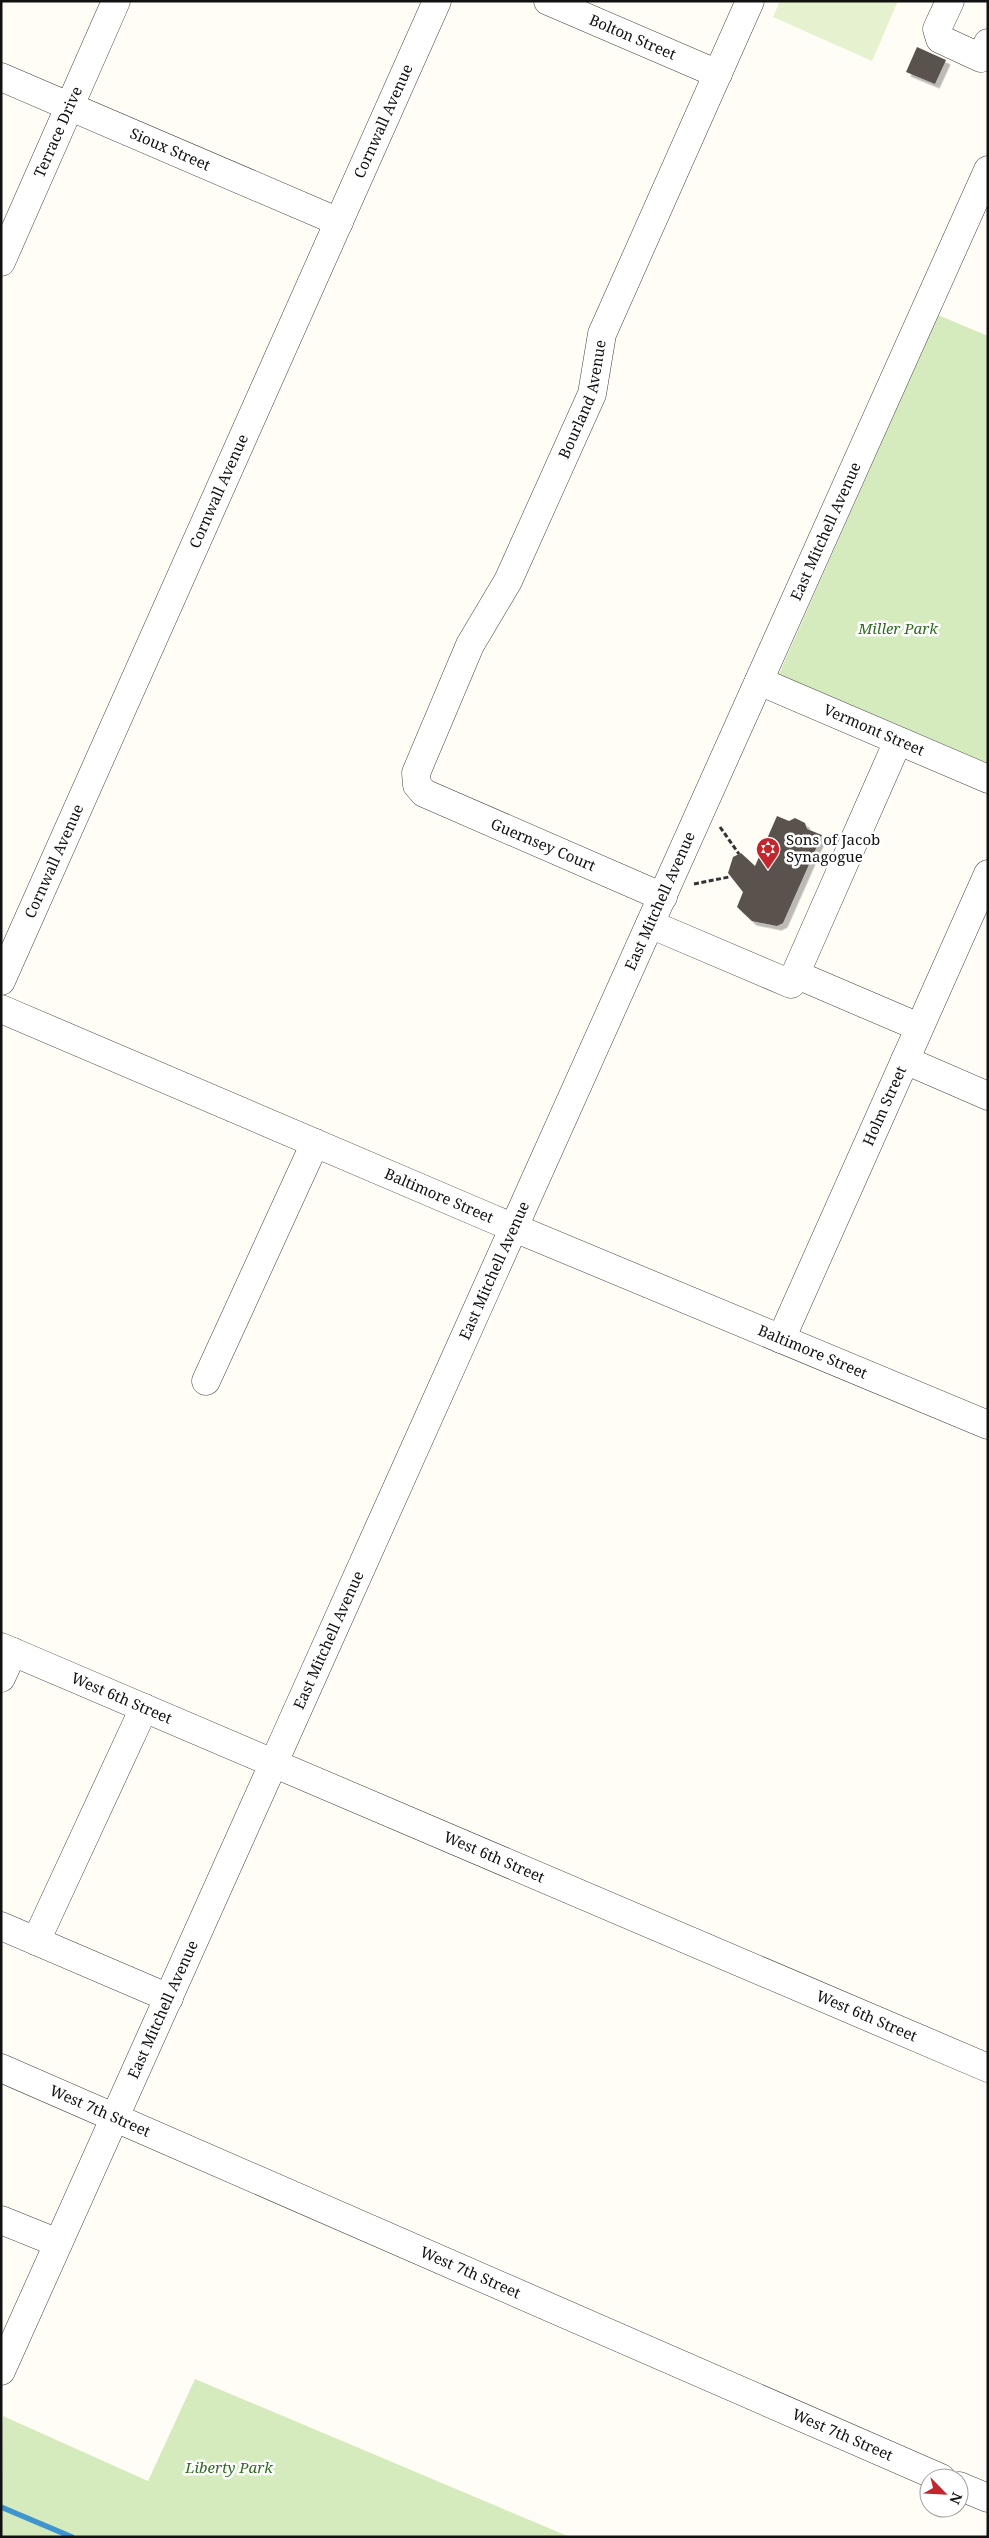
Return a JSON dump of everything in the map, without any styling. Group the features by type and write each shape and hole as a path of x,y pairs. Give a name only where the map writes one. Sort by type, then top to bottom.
{"street":[{"name":"Terrace Drive","path":"1,262 116,1"},
{"name":"Cornwall Avenue","path":"1,981 437,1"},
{"name":"Bolton Street","path":"548,1 718,74"},
{"name":"Bourland Avenue","path":"424,793 417,785 416,772 425,749 470,645 508,581 592,394 602,334 750,1"},
{"path":"950,1 937,29 940,39 986,57"},
{"name":"Sioux Street","path":"1,77 339,222"},
{"name":"East Mitchell Avenue","path":"1,2371 988,170"},
{"name":"Vermont Street","path":"759,681 988,779"},
{"path":"650,924 791,984 898,741"},
{"name":"Guernsey Court","path":"424,793 663,897"},
{"name":"Holm Street","path":"781,1338 988,874"},
{"path":"795,974 919,1027"},
{"name":"Baltimore Street","path":"1,1009 514,1228 988,1425"},
{"path":"905,1060 988,1096"},
{"path":"206,1380 315,1142"},
{"path":"1,1678 7,1649"},
{"name":"West 6th Street","path":"7,1649 988,2068"},
{"path":"36,1941 144,1708"},
{"path":"1,1926 169,1998"},
{"name":"West 7th Street","path":"1,2068 116,2116 919,2468"},
{"path":"1,2220 58,2243"},
{"path":"969,2490 988,2498"}],"path":[{"path":"720,827 739,854"},
{"path":"694,884 729,877"}],"green space":[{"path":"780,1 898,1 872,61 773,17"},
{"name":"Miller Park","path":"938,315 988,336 988,769 778,676"},
{"name":"Liberty Park","path":"195,2379 570,2537 1,2537 3,2416 148,2481"}],"building":[{"path":"917,47 946,60 935,84 906,72"},
{"name":"Sons of Jacob Synagogue","path":"777,816 789,821 795,818 805,823 807,829 822,835 783,923 777,926 752,921 737,907 743,892 728,873 733,857 741,853 755,866"}],"waterway":[{"path":"1,2507 72,2537"}],"place":[{"name":"Sons of Jacob Synagogue","path":"768,870"}]}
